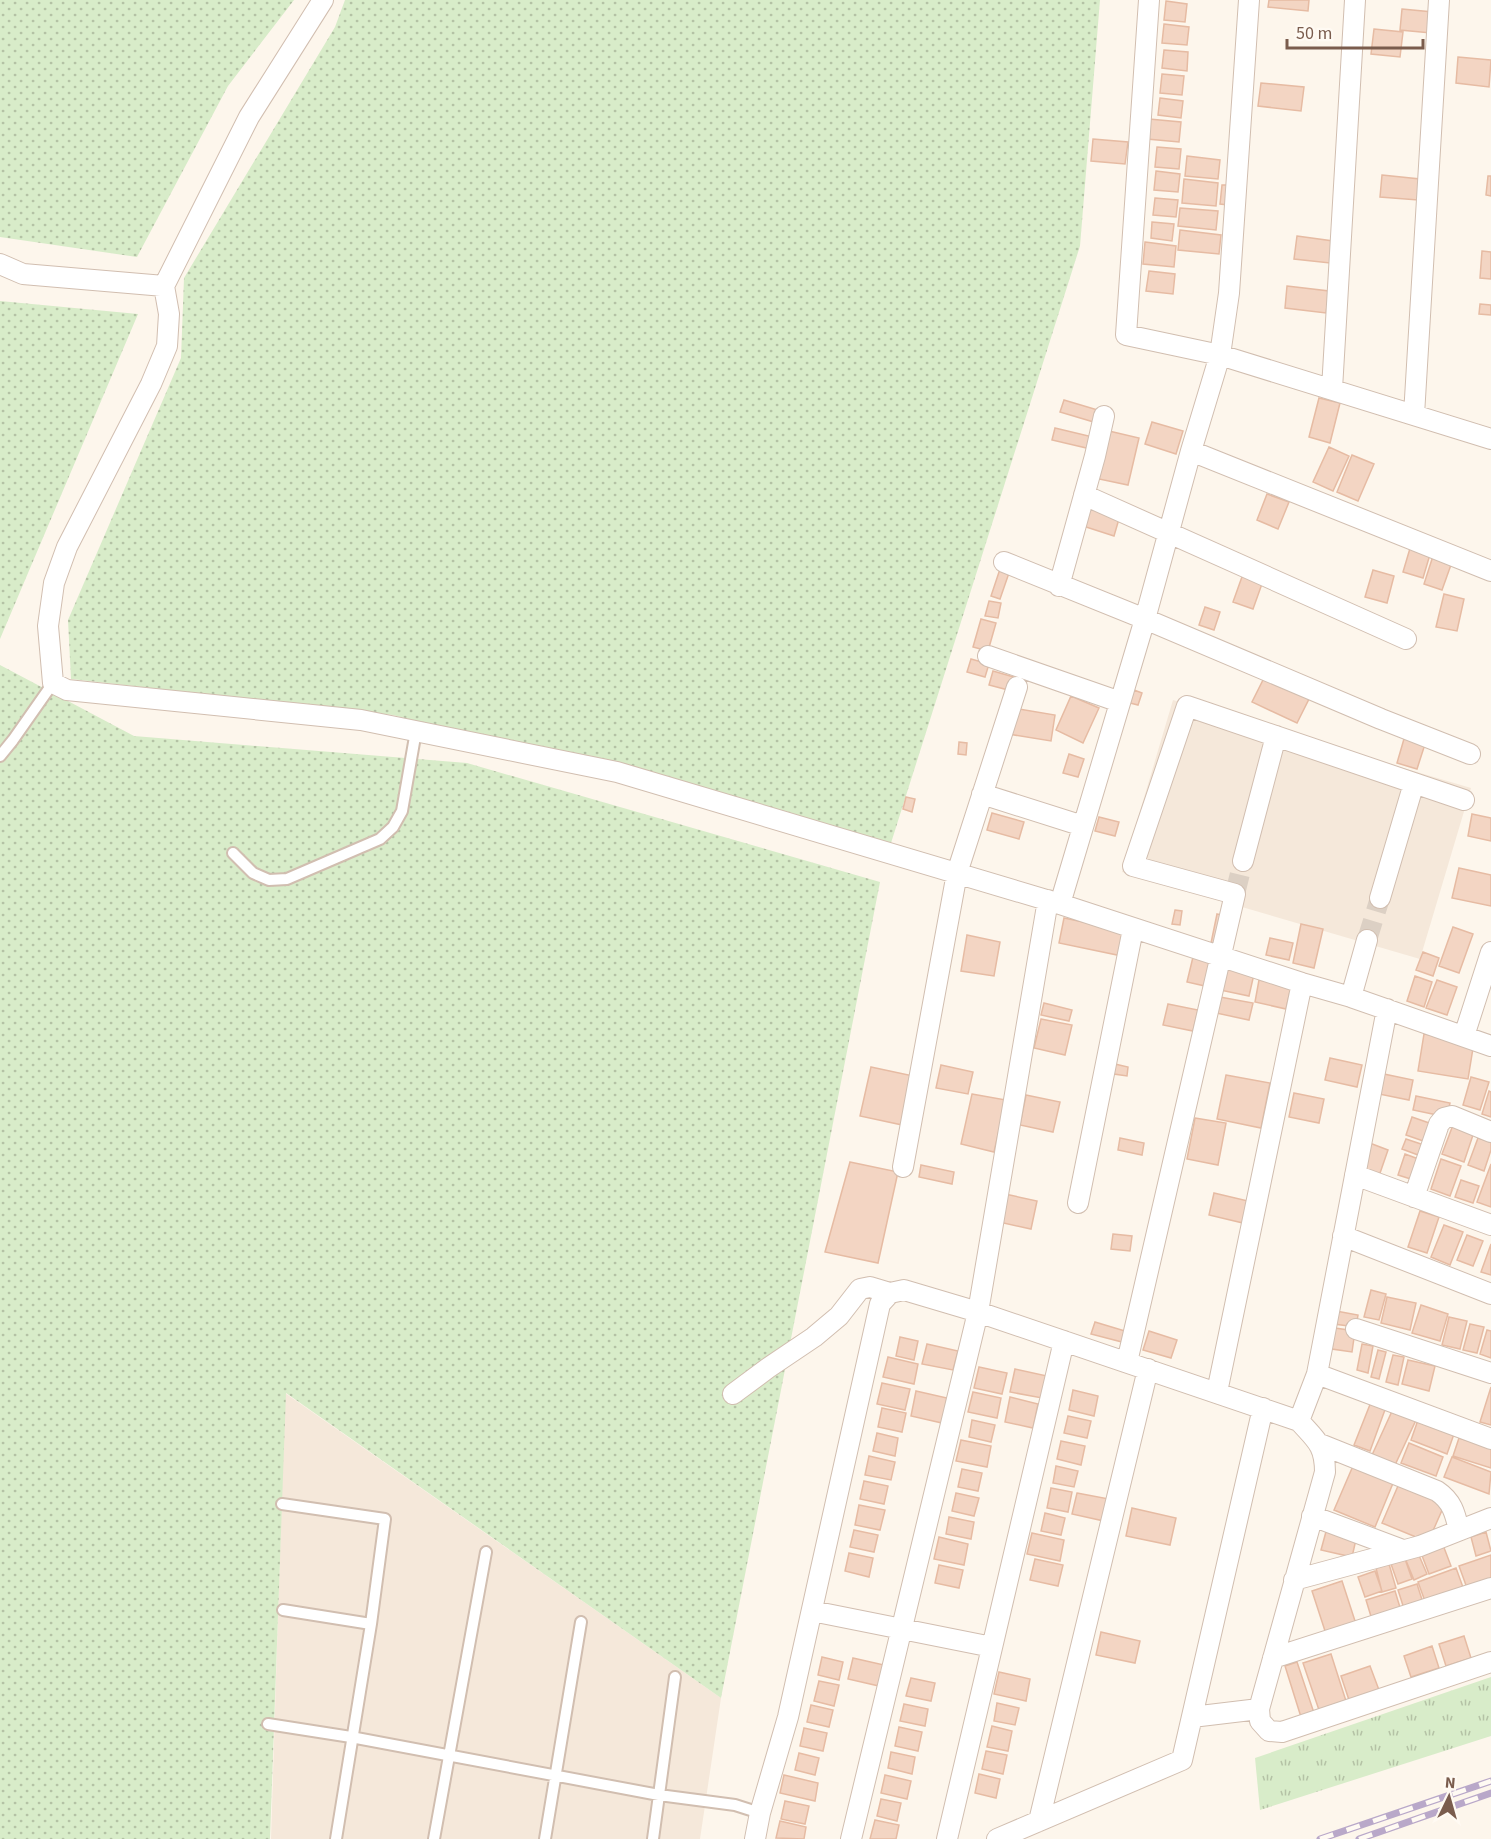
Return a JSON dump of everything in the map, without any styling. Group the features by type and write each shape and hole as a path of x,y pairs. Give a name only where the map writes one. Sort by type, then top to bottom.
{"street":[{"path":"323,0 249,117 164,286 169,314 166,346 151,384 67,547 54,583 48,626 53,683 67,690 361,720 617,772 1054,902 1133,929 1351,996 1491,1046"},
{"path":"1149,0 1126,335 1220,355 1491,439"},
{"path":"851,1839 978,1312 1054,902 1083,826 1220,355 1229,293 1249,0"},
{"path":"1332,389 1355,0"},
{"path":"1414,416 1439,0"},
{"path":"0,264 23,274 164,286"},
{"path":"1059,586 1104,416"},
{"path":"1191,451 1491,571"},
{"path":"1084,495 1406,639"},
{"path":"1004,562 1370,715 1470,754"},
{"path":"988,656 1120,702"},
{"path":"903,1167 957,873 1017,687"},
{"path":"1127,1362 1235,894 1133,866 1187,706 1464,800"},
{"path":"1243,861 1276,736"},
{"path":"1380,898 1414,783"},
{"path":"982,794 1083,826"},
{"path":"1078,1203 1133,929"},
{"path":"1351,996 1367,940"},
{"path":"1464,1036 1491,952"},
{"path":"1217,1392 1302,982"},
{"path":"1299,1421 1317,1374 1387,1009"},
{"path":"1414,1197 1439,1124 1444,1118 1452,1116 1491,1132"},
{"path":"1355,1175 1491,1225"},
{"path":"1344,1236 1491,1294"},
{"path":"733,1394 814,1337 838,1316 860,1289 870,1287 890,1293 904,1290 978,1312 1263,1408 1299,1421 1320,1444 1325,1460 1325,1472 1259,1709 1260,1720 1269,1731 1282,1732 1491,1662"},
{"path":"755,1839 788,1717 880,1304 890,1293"},
{"path":"1356,1329 1491,1373"},
{"path":"947,1839 1064,1341"},
{"path":"1039,1821 1148,1369"},
{"path":"1317,1374 1491,1439"},
{"path":"997,1839 1182,1760 1263,1408"},
{"path":"1320,1444 1437,1491 1447,1498 1459,1530"},
{"path":"1312,1516 1403,1550"},
{"path":"1294,1580 1430,1542 1491,1518"},
{"path":"1273,1658 1491,1588"},
{"path":"812,1611 992,1647"},
{"path":"1192,1717 1259,1709"}],"lane":[{"path":"0,756 53,683"},
{"path":"233,853 253,873 269,880 287,879 380,839 393,827 402,811 416,731"},
{"path":"282,1504 385,1519 371,1624 336,1839"},
{"path":"434,1839 486,1552"},
{"path":"283,1610 371,1624"},
{"path":"545,1839 581,1622"},
{"path":"653,1839 675,1677"},
{"path":"268,1724 351,1737 659,1795 735,1805 760,1814"}],"shaded area":[{"path":"1173,700 1471,788 1420,959 1122,872"},
{"path":"285,1393 721,1698 700,1839 271,1839"}],"green space":[{"path":"0,0 294,0 228,86 137,257 0,237"},
{"path":"345,0 1100,0 1080,246 891,843 393,715 71,679 68,620 181,358 184,278 335,27"},
{"path":"0,301 138,314 0,639"},
{"path":"0,665 134,736 467,763 880,882 721,1698 286,1393 270,1839 0,1839"},
{"path":"1491,1677 1491,1736 1260,1810 1255,1758"}],"building":[{"path":"1269,0 1309,0 1308,11 1268,7"},
{"path":"1166,1 1187,4 1185,22 1164,20"},
{"path":"1402,9 1433,12 1431,33 1400,30"},
{"path":"1164,24 1189,27 1187,45 1162,43"},
{"path":"1374,29 1403,32 1400,57 1371,54"},
{"path":"1164,50 1188,52 1187,71 1162,68"},
{"path":"1458,57 1491,60 1489,87 1456,83"},
{"path":"1162,74 1184,76 1182,95 1160,93"},
{"path":"1261,83 1304,87 1301,111 1258,106"},
{"path":"1160,98 1183,101 1181,118 1158,115"},
{"path":"1149,119 1181,122 1179,142 1147,139"},
{"path":"1093,139 1128,142 1125,164 1091,161"},
{"path":"1157,147 1181,149 1179,169 1155,167"},
{"path":"1187,156 1220,160 1218,179 1185,176"},
{"path":"1156,171 1180,174 1178,192 1154,190"},
{"path":"1382,175 1420,179 1418,200 1380,197"},
{"path":"1488,176 1491,176 1491,196 1486,195"},
{"path":"1184,179 1218,183 1216,206 1182,203"},
{"path":"1222,185 1230,185 1228,205 1220,204"},
{"path":"1155,198 1178,200 1176,217 1153,215"},
{"path":"1180,208 1218,211 1216,230 1178,226"},
{"path":"1152,222 1174,224 1172,241 1151,238"},
{"path":"1180,230 1221,235 1219,254 1178,250"},
{"path":"1297,236 1333,241 1330,263 1294,259"},
{"path":"1145,242 1176,246 1174,267 1143,264"},
{"path":"1482,251 1491,252 1491,279 1480,278"},
{"path":"1149,271 1175,274 1173,294 1146,291"},
{"path":"1287,286 1329,291 1326,313 1285,308"},
{"path":"1480,304 1491,305 1491,315 1479,314"},
{"path":"1319,398 1340,403 1330,443 1309,437"},
{"path":"1064,400 1101,411 1097,423 1060,412"},
{"path":"1152,422 1183,431 1176,454 1145,444"},
{"path":"1055,428 1097,438 1095,450 1052,440"},
{"path":"1109,431 1139,438 1128,485 1099,479"},
{"path":"1329,447 1349,456 1333,491 1313,482"},
{"path":"1352,455 1374,464 1358,501 1337,492"},
{"path":"1267,494 1289,502 1278,529 1257,520"},
{"path":"1090,503 1121,512 1114,536 1083,526"},
{"path":"1411,545 1431,551 1423,578 1403,572"},
{"path":"1433,556 1452,562 1442,590 1424,584"},
{"path":"1000,569 1009,573 1000,599 991,596"},
{"path":"1373,570 1394,576 1387,603 1365,597"},
{"path":"1243,574 1263,581 1253,609 1233,602"},
{"path":"1444,594 1464,599 1457,631 1436,627"},
{"path":"989,601 1001,603 998,618 985,616"},
{"path":"1205,607 1220,612 1214,630 1199,625"},
{"path":"981,619 996,623 988,651 973,647"},
{"path":"971,659 989,664 985,677 967,672"},
{"path":"993,671 1017,678 1012,691 989,685"},
{"path":"1266,674 1311,695 1297,723 1252,702"},
{"path":"1134,690 1142,693 1138,705 1130,703"},
{"path":"1071,696 1099,708 1083,743 1056,730"},
{"path":"1013,708 1055,715 1051,741 1008,734"},
{"path":"1406,732 1427,738 1417,769 1397,763"},
{"path":"959,742 967,743 966,755 958,754"},
{"path":"1069,754 1084,759 1078,777 1063,773"},
{"path":"906,797 915,799 912,812 903,809"},
{"path":"992,813 1024,822 1019,839 987,830"},
{"path":"1472,814 1491,818 1491,841 1468,836"},
{"path":"1099,817 1119,822 1115,836 1095,831"},
{"path":"1459,868 1491,875 1491,906 1452,898"},
{"path":"1175,910 1182,911 1180,925 1172,924"},
{"path":"1217,914 1227,916 1219,950 1210,948"},
{"path":"1064,918 1127,931 1122,956 1059,943"},
{"path":"1301,924 1323,929 1314,968 1293,963"},
{"path":"1453,927 1473,934 1459,973 1439,966"},
{"path":"967,935 1000,942 994,976 961,971"},
{"path":"1270,938 1293,943 1289,960 1266,955"},
{"path":"1423,952 1439,958 1433,976 1416,970"},
{"path":"1193,957 1211,961 1205,986 1187,982"},
{"path":"1225,968 1254,974 1249,996 1220,990"},
{"path":"1415,976 1432,982 1424,1007 1407,1001"},
{"path":"1259,980 1291,987 1286,1009 1255,1002"},
{"path":"1437,980 1457,987 1447,1015 1426,1008"},
{"path":"1220,997 1253,1003 1249,1020 1216,1013"},
{"path":"1044,1003 1072,1010 1069,1021 1041,1015"},
{"path":"1168,1004 1198,1010 1193,1031 1163,1025"},
{"path":"1041,1019 1072,1025 1065,1055 1034,1048"},
{"path":"1424,1034 1474,1042 1468,1079 1418,1071"},
{"path":"1330,1058 1362,1065 1357,1087 1325,1080"},
{"path":"1115,1064 1128,1067 1127,1076 1114,1074"},
{"path":"941,1065 973,1072 968,1094 936,1088"},
{"path":"871,1067 918,1077 907,1126 860,1116"},
{"path":"1384,1074 1413,1080 1409,1100 1379,1094"},
{"path":"1226,1075 1270,1083 1261,1128 1217,1119"},
{"path":"1471,1077 1489,1082 1480,1110 1463,1105"},
{"path":"1489,1091 1491,1092 1491,1117 1482,1114"},
{"path":"1294,1093 1324,1099 1319,1123 1289,1117"},
{"path":"972,1094 1006,1100 994,1152 961,1144"},
{"path":"1026,1095 1060,1102 1053,1132 1020,1125"},
{"path":"1416,1096 1450,1103 1447,1117 1413,1110"},
{"path":"1412,1117 1435,1125 1429,1143 1406,1135"},
{"path":"1195,1118 1226,1123 1218,1165 1187,1159"},
{"path":"1453,1125 1474,1132 1464,1162 1442,1154"},
{"path":"1120,1138 1144,1143 1142,1155 1118,1150"},
{"path":"1478,1138 1491,1142 1491,1150 1484,1171 1468,1165"},
{"path":"1406,1139 1430,1147 1426,1158 1402,1149"},
{"path":"1367,1142 1388,1150 1379,1176 1358,1169"},
{"path":"1405,1154 1424,1161 1417,1181 1398,1175"},
{"path":"1441,1159 1461,1166 1450,1196 1431,1189"},
{"path":"850,1162 898,1172 878,1263 825,1252"},
{"path":"1491,1164 1491,1207 1477,1202"},
{"path":"921,1165 954,1172 952,1184 919,1177"},
{"path":"1461,1180 1479,1186 1473,1203 1455,1197"},
{"path":"1214,1193 1248,1201 1243,1223 1209,1215"},
{"path":"1005,1194 1037,1201 1031,1229 999,1222"},
{"path":"1420,1211 1439,1217 1427,1253 1408,1247"},
{"path":"1444,1225 1463,1232 1450,1265 1431,1257"},
{"path":"1113,1234 1132,1236 1130,1251 1111,1249"},
{"path":"1467,1235 1483,1241 1473,1266 1457,1260"},
{"path":"1491,1244 1491,1275 1481,1272"},
{"path":"1371,1290 1386,1294 1379,1320 1364,1317"},
{"path":"1387,1297 1416,1303 1410,1330 1381,1323"},
{"path":"1421,1305 1448,1314 1440,1341 1412,1333"},
{"path":"1336,1311 1358,1315 1356,1327 1334,1324"},
{"path":"1449,1317 1467,1321 1460,1349 1442,1345"},
{"path":"1095,1322 1125,1331 1122,1342 1091,1334"},
{"path":"1470,1324 1484,1327 1477,1353 1463,1350"},
{"path":"1335,1328 1355,1331 1352,1352 1332,1349"},
{"path":"1487,1330 1491,1331 1491,1358 1480,1354"},
{"path":"1149,1331 1177,1340 1171,1358 1143,1350"},
{"path":"900,1337 918,1341 914,1360 896,1356"},
{"path":"927,1344 958,1351 953,1370 922,1364"},
{"path":"1362,1344 1373,1346 1368,1373 1357,1370"},
{"path":"1378,1350 1386,1352 1379,1379 1371,1377"},
{"path":"1393,1355 1404,1357 1398,1385 1386,1382"},
{"path":"888,1357 918,1364 914,1384 883,1377"},
{"path":"1408,1360 1435,1366 1429,1391 1402,1384"},
{"path":"979,1367 1007,1373 1002,1394 974,1388"},
{"path":"1015,1369 1047,1376 1042,1398 1010,1392"},
{"path":"882,1383 910,1389 905,1410 877,1404"},
{"path":"1491,1387 1491,1425 1480,1422"},
{"path":"1073,1390 1098,1396 1094,1416 1069,1410"},
{"path":"916,1391 947,1398 942,1423 911,1416"},
{"path":"973,1392 1001,1398 997,1418 968,1412"},
{"path":"1010,1397 1038,1404 1033,1428 1005,1422"},
{"path":"1371,1402 1386,1407 1370,1451 1354,1445"},
{"path":"882,1408 906,1413 902,1432 878,1427"},
{"path":"1393,1409 1416,1420 1395,1465 1372,1455"},
{"path":"1068,1416 1091,1421 1087,1438 1064,1433"},
{"path":"972,1420 995,1425 991,1442 969,1437"},
{"path":"1418,1420 1454,1434 1447,1454 1411,1440"},
{"path":"877,1433 898,1438 895,1456 873,1451"},
{"path":"1459,1438 1491,1448 1491,1468 1453,1456"},
{"path":"961,1440 991,1446 987,1467 956,1461"},
{"path":"1061,1441 1085,1446 1081,1465 1057,1459"},
{"path":"1409,1443 1443,1457 1436,1476 1401,1463"},
{"path":"869,1456 895,1462 891,1480 865,1475"},
{"path":"1452,1457 1491,1472 1489,1494 1444,1477"},
{"path":"1356,1459 1396,1476 1375,1527 1334,1510"},
{"path":"1056,1466 1078,1471 1074,1487 1053,1483"},
{"path":"962,1469 982,1473 978,1491 958,1487"},
{"path":"1401,1479 1447,1499 1428,1542 1382,1523"},
{"path":"864,1481 888,1486 884,1504 860,1499"},
{"path":"1051,1488 1072,1492 1068,1512 1047,1508"},
{"path":"956,1493 979,1498 974,1516 952,1511"},
{"path":"1077,1493 1109,1499 1104,1521 1072,1514"},
{"path":"859,1505 885,1510 880,1530 855,1525"},
{"path":"1132,1508 1176,1518 1170,1545 1126,1536"},
{"path":"1045,1513 1065,1518 1061,1535 1041,1531"},
{"path":"949,1517 974,1522 971,1539 946,1534"},
{"path":"1327,1528 1357,1535 1352,1557 1321,1550"},
{"path":"854,1530 878,1535 874,1552 850,1547"},
{"path":"1486,1532 1491,1551 1476,1556 1471,1537"},
{"path":"1032,1533 1064,1540 1060,1561 1027,1554"},
{"path":"939,1537 968,1544 964,1565 934,1559"},
{"path":"1443,1545 1451,1566 1429,1574 1421,1553"},
{"path":"849,1553 873,1558 869,1577 845,1571"},
{"path":"1418,1553 1427,1574 1414,1580 1405,1558"},
{"path":"1491,1555 1491,1579 1467,1588 1459,1566"},
{"path":"1035,1559 1063,1565 1058,1586 1030,1580"},
{"path":"1405,1559 1412,1579 1398,1584 1391,1564"},
{"path":"1389,1564 1396,1588 1382,1592 1376,1568"},
{"path":"939,1565 963,1570 959,1588 935,1583"},
{"path":"1456,1568 1464,1590 1426,1604 1418,1582"},
{"path":"1375,1571 1382,1591 1365,1597 1358,1577"},
{"path":"1342,1581 1357,1627 1327,1637 1312,1591"},
{"path":"1417,1584 1425,1609 1406,1615 1398,1590"},
{"path":"1395,1591 1402,1614 1373,1623 1366,1600"},
{"path":"1101,1632 1140,1641 1135,1663 1096,1655"},
{"path":"1464,1636 1471,1658 1446,1666 1439,1644"},
{"path":"1432,1646 1439,1668 1411,1677 1404,1656"},
{"path":"1331,1654 1346,1701 1319,1710 1303,1663"},
{"path":"822,1657 843,1662 839,1680 818,1675"},
{"path":"853,1658 884,1665 879,1686 848,1679"},
{"path":"1297,1662 1314,1713 1301,1717 1285,1666"},
{"path":"1370,1666 1379,1690 1349,1700 1341,1676"},
{"path":"999,1672 1030,1679 1026,1701 994,1694"},
{"path":"911,1678 935,1683 931,1701 906,1696"},
{"path":"819,1681 839,1685 834,1706 814,1701"},
{"path":"997,1703 1019,1708 1015,1725 994,1721"},
{"path":"904,1704 928,1709 925,1726 900,1721"},
{"path":"811,1705 833,1710 829,1727 807,1722"},
{"path":"992,1726 1012,1731 1008,1751 987,1747"},
{"path":"899,1727 922,1732 918,1751 895,1746"},
{"path":"804,1728 827,1733 823,1751 800,1746"},
{"path":"986,1751 1007,1755 1003,1774 982,1769"},
{"path":"891,1752 915,1757 912,1774 888,1768"},
{"path":"799,1753 819,1758 815,1775 795,1770"},
{"path":"979,1774 1000,1779 996,1798 975,1793"},
{"path":"784,1775 818,1783 815,1801 780,1793"},
{"path":"885,1775 911,1781 907,1799 881,1793"},
{"path":"881,1799 901,1803 897,1821 877,1816"},
{"path":"785,1801 809,1806 805,1824 781,1819"},
{"path":"875,1820 899,1825 896,1839 870,1839"},
{"path":"780,1821 806,1827 804,1839 776,1838"}],"tunnel":[{"path":"1235,894 1243,861"},
{"path":"1367,940 1380,898"}],"railway":[{"path":"1320,1839 1491,1781"},
{"path":"1359,1839 1491,1793"}]}
